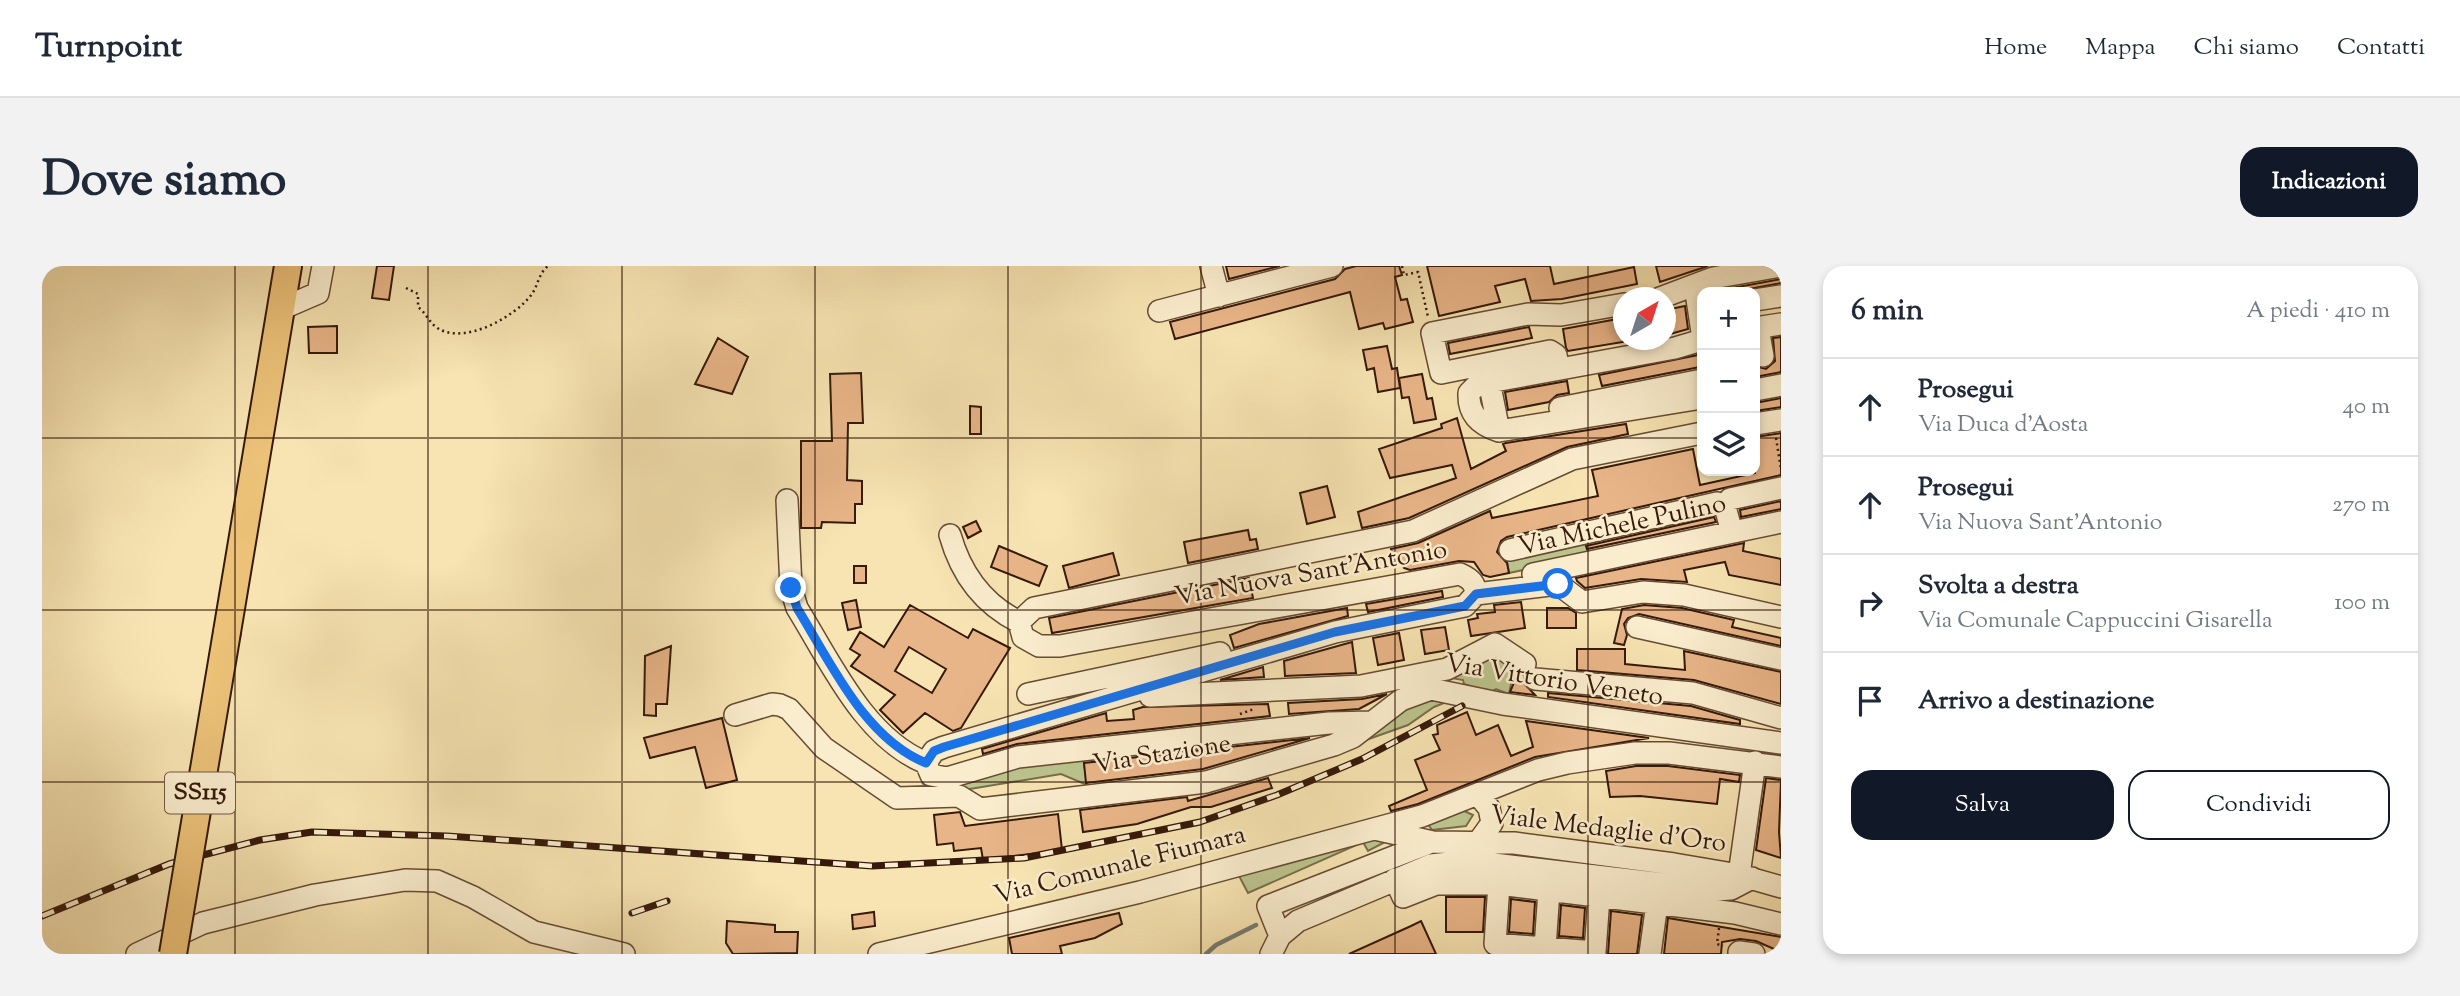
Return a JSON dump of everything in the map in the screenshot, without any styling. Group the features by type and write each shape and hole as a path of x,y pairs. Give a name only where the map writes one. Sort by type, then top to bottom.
{"main road":[{"path":"281,309 288,266"},
{"name":"SS115","path":"173,954 281,309"}],"street":[{"path":"281,309 318,293 323,266"},
{"path":"1211,266 1219,296"},
{"path":"1159,311 1332,266"},
{"path":"1676,291 1706,277 1781,266"},
{"path":"1760,299 1781,296"},
{"path":"1559,369 1556,355 1550,351 1441,373 1432,333 1434,326 1528,314 1561,315 1613,306"},
{"path":"1760,327 1781,324"},
{"path":"1502,425 1493,380 1675,348 1697,341"},
{"path":"1502,425 1697,381"},
{"path":"1760,389 1781,385"},
{"path":"1502,425 1697,399"},
{"path":"1670,404 1678,438"},
{"name":"Via Nuova Sant'Antonio","path":"926,763 934,751 944,747 1142,691 1335,632 1465,606 1476,590 1470,578 1461,575 1060,646 1029,643 1019,630 1019,622 1034,608 1412,531 1572,459 1697,434"},
{"path":"1730,499 1781,488"},
{"path":"787,500 791,588 797,608 868,718 896,744 926,763 931,775 947,778 1018,757 1329,723 1372,722"},
{"path":"1510,550 1717,503 1725,507 1732,532"},
{"name":"Via Michele Pulino","path":"1476,590 1781,522"},
{"path":"950,535 954,551 974,587 995,609 1019,622"},
{"path":"1476,590 1558,584 1582,602 1643,592 1685,595 1781,617"},
{"path":"1637,627 1781,659"},
{"path":"1142,691 1150,696 1361,686 1447,669 1495,643 1530,672 1693,693 1776,716"},
{"path":"1028,694 1223,652 1229,664"},
{"name":"Via Vittorio Veneto","path":"1334,745 1353,737 1416,693 1445,690 1503,704 1781,743"},
{"name":"Via Stazione","path":"735,715 772,704 780,705 789,709 824,748 897,798 959,796 980,809 1206,782 1334,745"},
{"name":"Via Vittorio Veneto","path":"1423,838 1479,796 1503,784 1567,763 1636,753 1695,755 1781,766"},
{"path":"1423,838 1485,863 1715,890 1731,889 1746,876 1755,762"},
{"path":"1479,796 1489,808 1492,823 1479,841"},
{"name":"Via Comunale Fiumara","path":"879,954 1140,892 1373,828 1423,838"},
{"path":"1276,945 1268,906 1385,859 1423,838"},
{"path":"1399,888 1423,838"},
{"name":"Viale Medaglie d'Oro","path":"1423,838 1514,843 1746,876 1781,887"},
{"path":"137,954 203,923 315,895 405,880 437,881 473,897 534,932 624,954"},
{"path":"1276,945 1298,921 1399,888 1436,884 1499,884 1720,911 1781,924"},
{"path":"1499,884 1495,944 1595,952 1599,897"},
{"path":"1545,948 1549,890"},
{"path":"1650,954 1657,903"}],"path":[{"path":"406,288 418,294 418,307 437,327 456,333 469,332 486,329 531,295 548,266"},
{"path":"1402,266 1404,275 1418,272 1434,326"},
{"path":"1770,422 1781,469"},
{"path":"1242,732 1241,722 1255,721 1255,716 1240,717 1240,712 1254,711 1254,706 1239,707 1239,703 1254,701 1253,693"},
{"path":"1720,911 1717,944 1747,953"}],"green space":[{"path":"1585,539 1589,556 1509,573 1506,556"},
{"path":"1487,649 1522,669 1511,684 1509,694 1496,689 1489,693 1464,684 1463,680 1446,677"},
{"path":"1434,699 1449,701 1434,707 1408,725 1366,740 1408,708"},
{"path":"1083,756 1087,785 1061,774 964,790 927,787 922,783 937,787 985,772"},
{"path":"1462,810 1473,815 1466,826 1432,830 1427,823"},
{"path":"1387,833 1389,840 1368,851 1363,842 1248,893 1238,874"}],"building":[{"path":"377,266 394,266 389,300 372,298"},
{"path":"1226,266 1280,266 1229,279"},
{"path":"1356,266 1399,266 1402,275 1395,277 1401,300 1407,299 1413,322 1385,329 1383,323 1359,329 1350,292 1175,339 1170,322 1335,279 1345,269"},
{"path":"1427,266 1550,266 1554,284 1634,267 1637,284 1562,299 1531,301 1525,279 1495,286 1500,302 1439,316"},
{"path":"1656,266 1708,266 1660,282"},
{"path":"1781,279 1781,283 1760,287 1737,287"},
{"path":"1685,306 1688,329 1676,332 1676,308"},
{"path":"1613,320 1613,344 1568,351 1563,329"},
{"path":"337,326 337,353 309,353 308,327"},
{"path":"1529,327 1532,338 1450,354 1448,343"},
{"path":"1781,337 1781,372 1760,376 1760,367 1766,369 1775,361 1773,338"},
{"path":"718,338 748,357 732,394 695,384"},
{"path":"1387,346 1392,369 1397,368 1400,388 1378,392 1374,368 1367,370 1363,350"},
{"path":"1697,355 1697,368 1602,386 1599,375"},
{"path":"861,373 863,423 848,423 847,480 862,481 862,504 855,504 855,523 822,522 821,528 801,528 801,441 832,441 830,374"},
{"path":"1422,374 1427,399 1432,398 1436,419 1414,423 1409,397 1402,398 1399,378"},
{"path":"1567,381 1569,393 1557,395 1549,402 1508,410 1505,392"},
{"path":"1781,398 1781,407 1760,410 1760,402"},
{"path":"970,406 981,407 981,434 970,434"},
{"path":"1457,418 1471,469 1506,451 1503,444 1506,443 1626,424 1628,434 1567,447 1409,518 1362,528 1358,512 1456,478 1452,465 1390,478 1379,449 1442,428 1441,424"},
{"path":"1781,433 1781,475 1507,537 1501,541 1497,552 1507,563 1509,573 1490,577 1483,575 1474,562 1459,561 1410,570 1404,568 1401,559 1394,561 1391,549 1418,543 1490,511 1492,518 1598,496 1592,470 1693,449 1700,485 1741,476 1760,476 1760,436"},
{"path":"1327,486 1335,517 1307,524 1300,493"},
{"path":"1781,501 1781,509 1741,517 1740,510"},
{"path":"1714,517 1716,522 1587,549 1586,546"},
{"path":"976,521 981,531 968,538 963,527"},
{"path":"1248,530 1250,540 1256,539 1258,549 1188,563 1184,542"},
{"path":"1744,543 1743,551 1781,559 1781,585 1729,575 1725,562 1684,570 1687,582 1641,579 1585,588 1576,578"},
{"path":"999,546 1047,566 1039,586 991,567"},
{"path":"1113,553 1119,575 1069,588 1063,566"},
{"path":"854,566 866,566 866,583 854,583"},
{"path":"1249,578 1253,598 1052,633 1049,618"},
{"path":"1442,591 1443,597 1368,612 1366,604"},
{"path":"856,600 861,627 848,630 842,603"},
{"path":"1521,602 1525,628 1471,636 1468,620 1478,618 1477,614 1495,612 1494,605"},
{"path":"910,605 968,638 973,629 1010,648 961,728 953,731 925,713 903,733 880,710 895,695 851,666 860,655 850,649 860,632 884,647","holes":["909,647 946,669 932,693 895,671"]},
{"path":"1644,605 1682,608 1734,620 1732,627 1781,638 1781,646 1639,614 1628,618 1624,624 1627,635 1624,645 1614,643 1622,609"},
{"path":"1347,608 1348,616 1234,648 1230,635 1259,624"},
{"path":"1547,608 1568,608 1576,613 1576,628 1547,628"},
{"path":"1445,627 1449,650 1425,654 1421,630"},
{"path":"1399,633 1404,660 1378,665 1373,638"},
{"path":"1352,642 1356,673 1285,676 1284,661"},
{"path":"671,646 667,704 656,704 656,716 644,715 645,656"},
{"path":"1577,649 1625,649 1625,664 1685,670 1684,651 1781,672 1781,704 1694,680 1577,670"},
{"path":"1263,667 1264,677 1220,680"},
{"path":"1515,680 1522,681 1535,695 1510,692"},
{"path":"1548,693 1691,706 1740,720 1740,724 1548,697"},
{"path":"1387,694 1359,709 1289,714 1288,703 1362,699"},
{"path":"1268,704 1270,716 1017,744 983,754 982,749 1106,713 1107,721 1134,719 1133,710 1143,707"},
{"path":"1467,712 1476,735 1498,725 1511,756 1533,747 1526,721 1649,738 1535,757 1418,804 1391,811 1389,806 1427,790 1415,760 1440,750 1433,735 1438,734 1437,725"},
{"path":"722,718 737,780 706,788 695,747 650,758 644,738"},
{"path":"1310,738 1203,769 1086,783 1084,763"},
{"path":"1636,766 1668,766 1740,775 1739,782 1720,779 1717,804 1640,796 1610,797 1606,771"},
{"path":"1268,778 1272,788 1211,807 1191,807 1137,824 1083,832 1080,810 1187,797 1188,801"},
{"path":"1766,778 1781,780 1781,858 1756,850"},
{"path":"960,812 965,826 1058,814 1062,850 983,860 981,848 954,851 953,843 937,845 934,815"},
{"path":"1446,897 1485,897 1483,932 1446,932"},
{"path":"1511,899 1535,902 1533,934 1509,932"},
{"path":"1561,905 1585,908 1583,938 1559,936"},
{"path":"1611,911 1642,915 1637,954 1608,954"},
{"path":"874,912 875,926 853,929 852,915"},
{"path":"1119,913 1122,924 1095,938 1060,946 1062,954 1012,954 1009,938"},
{"path":"1668,918 1781,937 1781,952 1756,941 1740,939 1722,942 1721,954 1664,954"},
{"path":"727,921 775,925 775,932 798,932 797,953 733,954 726,943"},
{"path":"1421,921 1436,954 1349,954 1411,926"}],"waterway":[{"path":"1206,954 1216,945 1256,925"}],"railway":[{"path":"42,916 169,864 260,840 312,832 447,836 872,866 1024,858 1200,822 1277,795 1362,759 1462,706"},
{"path":"632,913 667,901"}],"route":[{"path":"791,588 797,608 868,718 896,744 926,763 934,751 944,747 1142,691 1335,632 1465,606 1471,603 1476,594 1558,584"}]}
